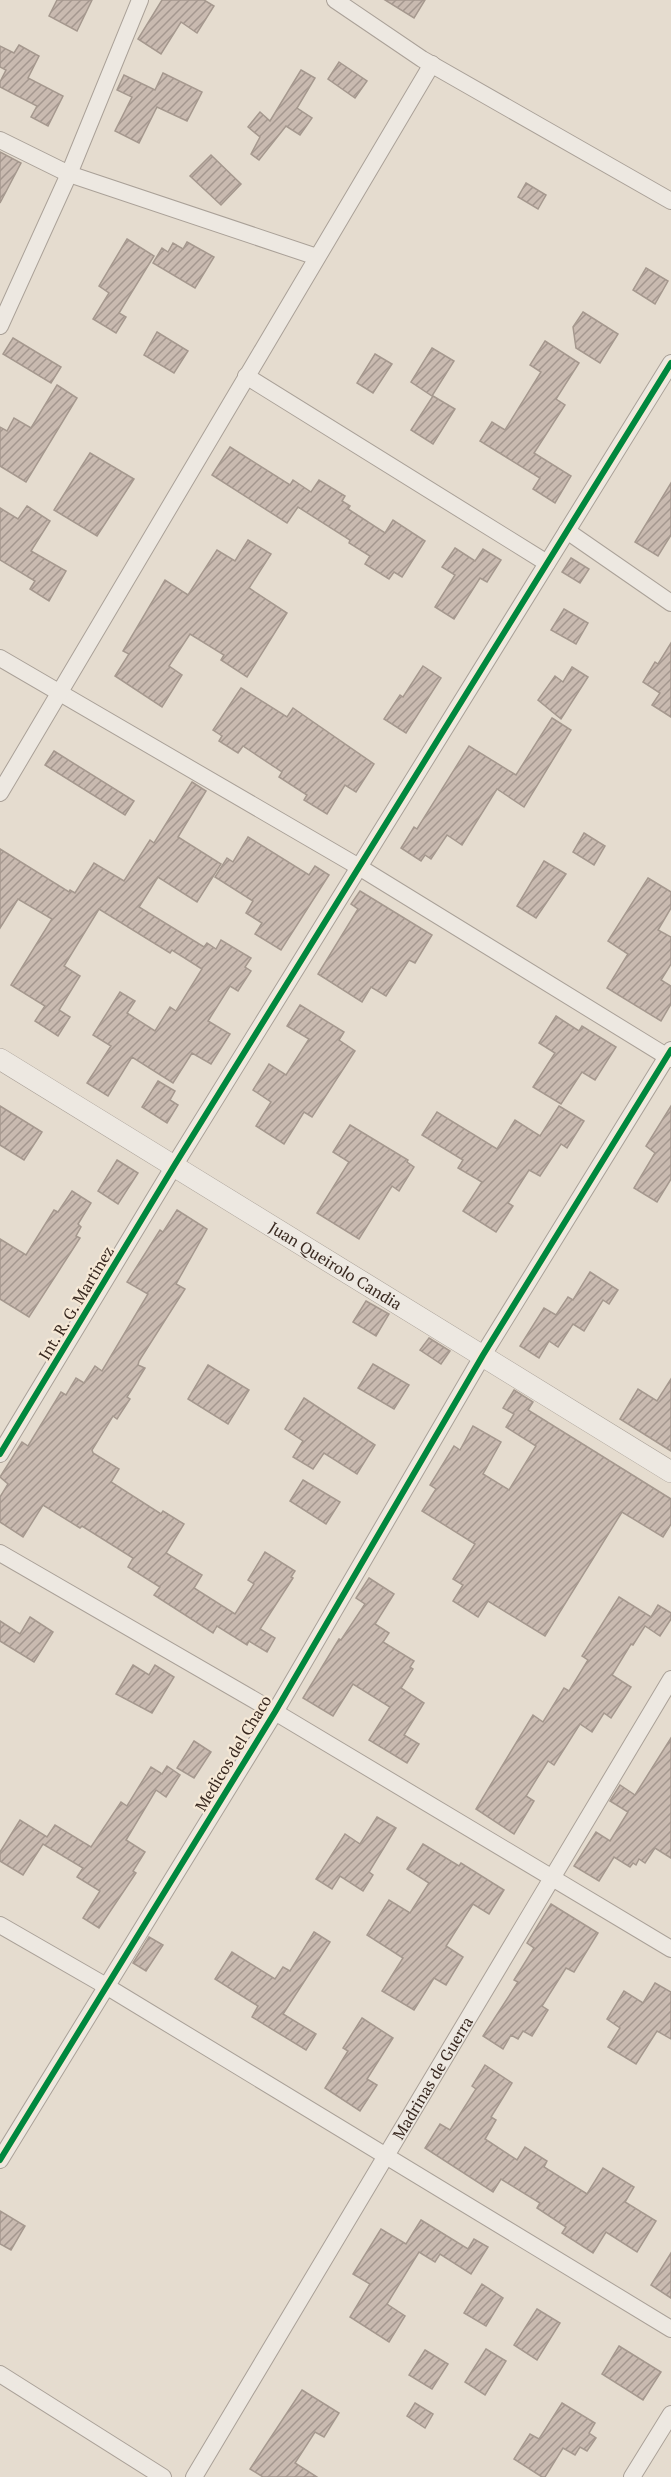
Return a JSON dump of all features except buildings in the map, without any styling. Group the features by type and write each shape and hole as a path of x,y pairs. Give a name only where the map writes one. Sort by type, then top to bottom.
{"street":[{"path":"0,326 69,174 140,0"},
{"path":"335,0 432,64 671,201"},
{"path":"0,793 432,64"},
{"path":"0,140 69,174 317,257"},
{"name":"Int. R. G. Martinez","path":"0,1454 174,1166 671,363"},
{"path":"246,376 547,563"},
{"path":"567,531 671,603"},
{"path":"0,658 359,867 670,1055"},
{"name":"Medicos del Chaco","path":"0,2160 275,1712 483,1355 670,1055"},
{"name":"Juan Queirolo Candia","path":"0,1059 671,1472"},
{"path":"0,1553 275,1712 671,1949"},
{"name":"Madrinas de Guerra","path":"194,2477 671,1679"},
{"path":"0,1925 105,1986 671,2329"},
{"path":"0,2374 163,2477"},
{"path":"632,2477 671,2414"}],"cycle path":[{"path":"0,1454 174,1166 671,363"},
{"path":"0,2160 275,1712 483,1355 671,1050"}]}
